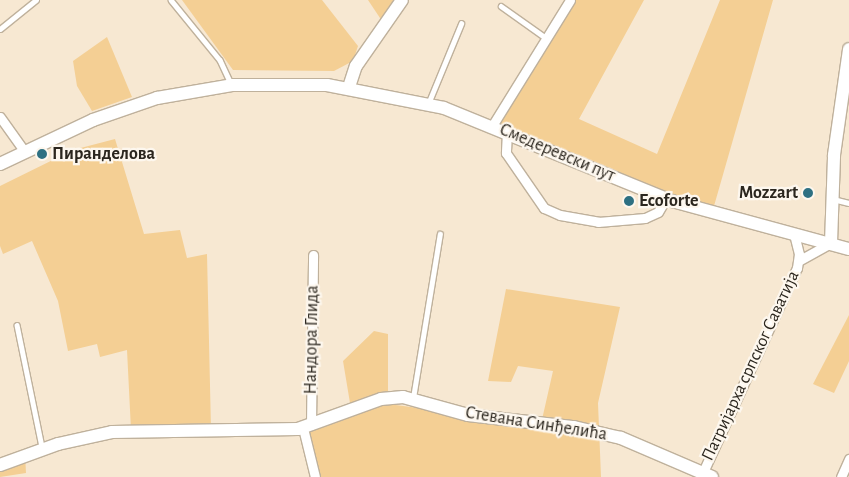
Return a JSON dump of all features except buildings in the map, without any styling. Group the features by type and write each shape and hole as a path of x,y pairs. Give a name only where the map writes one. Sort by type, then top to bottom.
{"street":[{"path":"349,87 356,66 402,0"},
{"path":"492,126 570,0"},
{"path":"831,243 832,199 849,49"},
{"name":"Смедеревски пут","path":"0,164 126,107 232,85 349,87 428,104 492,126 666,198 849,249"},
{"path":"0,118 25,152"},
{"path":"507,132 506,153 544,208 560,215 598,222 646,218 658,212 666,198"},
{"name":"Патријарха српског Саватија","path":"708,475 800,260 794,234"},
{"name":"Патријарха српског Саватија","path":"800,260 831,243"},
{"name":"Нандора Глида","path":"313,255 306,426 315,477"},
{"name":"Стевана Синђелића","path":"0,464 42,449 112,432 306,426 382,399 413,398 468,415 603,433 708,475"},
{"path":"840,477 849,459"}],"lane":[{"path":"0,29 36,0"},
{"path":"171,0 220,60 232,85"},
{"path":"501,6 546,38"},
{"path":"428,104 460,24"},
{"path":"832,199 849,203"},
{"path":"413,398 440,234"},
{"path":"17,325 42,449"}],"shaded area":[{"path":"182,0 322,0 358,46 353,61 334,71 233,70"},
{"path":"368,0 404,0 384,24"},
{"path":"570,0 644,0 579,119 657,154 720,0 773,0 712,213 492,126"},
{"path":"107,37 132,97 92,111 77,86 73,61"},
{"path":"115,139 144,234 180,230 187,258 207,254 211,429 131,430 127,350 100,357 97,344 68,351 58,301 32,241 3,254 0,246 0,186 73,150"},
{"path":"506,289 620,307 598,403 601,477 315,477 303,428 351,409 343,361 374,331 388,334 388,404 541,424 553,371 518,366 511,382 488,381"},
{"path":"849,315 849,361 834,393 813,384"},
{"path":"25,455 26,473 0,477 0,465"}],"place":[{"name":"Пиранделова","path":"42,154"},
{"name":"Mozzart","path":"808,193"},
{"name":"Ecoforte","path":"629,201"}]}
